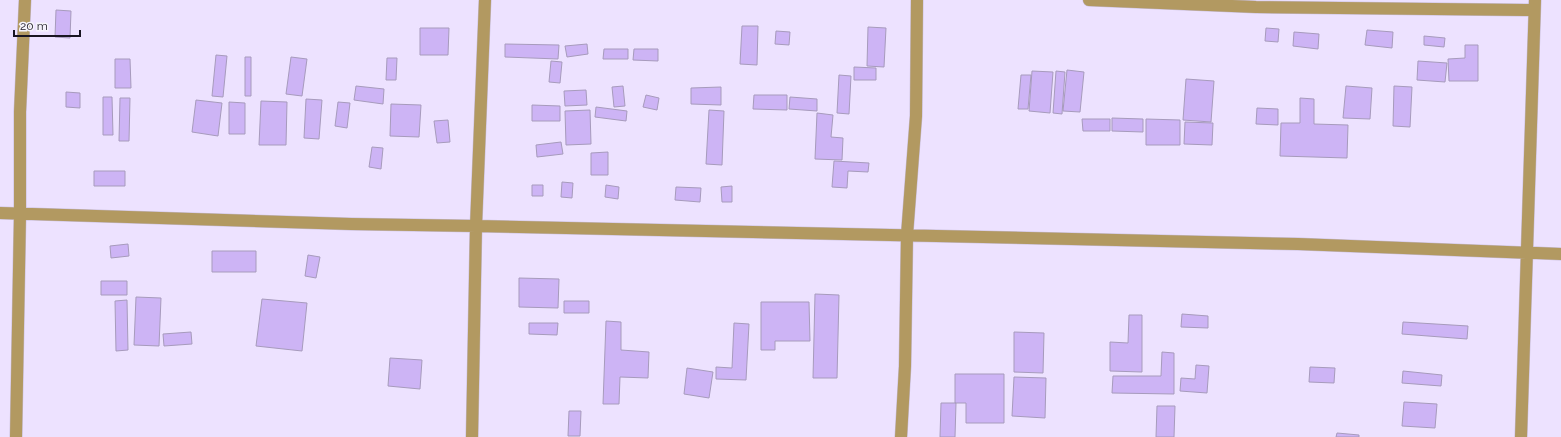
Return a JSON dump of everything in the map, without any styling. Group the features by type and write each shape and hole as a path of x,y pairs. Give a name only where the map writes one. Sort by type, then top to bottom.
{"street":[{"path":"16,437 20,214 20,112 25,0"},
{"path":"472,437 476,226 485,0"},
{"path":"901,437 905,366 907,235 916,116 917,0"},
{"path":"1089,0 1256,7 1535,5 1521,437"},
{"path":"0,213 351,224 1298,244 1561,254"}],"building":[{"path":"56,10 71,11 70,38 55,37"},
{"path":"742,26 758,26 757,65 740,64"},
{"path":"868,27 886,28 884,67 867,66"},
{"path":"420,28 449,28 448,55 420,55"},
{"path":"1266,28 1279,29 1278,42 1265,41"},
{"path":"1367,30 1393,32 1392,48 1365,45"},
{"path":"776,31 790,32 789,45 775,44"},
{"path":"1294,32 1319,34 1318,49 1293,46"},
{"path":"1424,36 1445,38 1444,47 1424,45"},
{"path":"505,44 559,45 558,59 505,57"},
{"path":"587,44 588,54 567,57 565,46"},
{"path":"1465,45 1478,45 1478,81 1449,81 1448,59 1465,58"},
{"path":"604,49 628,49 628,59 603,59"},
{"path":"634,49 658,49 658,61 633,60"},
{"path":"216,55 227,56 223,97 212,96"},
{"path":"245,57 251,57 251,96 245,96"},
{"path":"291,57 307,59 302,96 286,94"},
{"path":"387,58 397,58 396,80 386,80"},
{"path":"115,59 130,59 131,88 115,88"},
{"path":"551,61 562,62 560,83 549,82"},
{"path":"1418,61 1447,63 1445,82 1417,80"},
{"path":"854,67 876,68 876,80 854,80"},
{"path":"1067,70 1084,72 1080,112 1063,111"},
{"path":"1032,71 1053,72 1050,113 1029,111"},
{"path":"1056,71 1065,72 1062,114 1053,113"},
{"path":"839,75 851,76 849,114 837,113"},
{"path":"1021,75 1031,75 1028,109 1018,109"},
{"path":"1186,79 1214,81 1211,122 1183,120"},
{"path":"356,86 384,89 383,104 354,100"},
{"path":"623,86 625,106 614,107 612,87"},
{"path":"1346,86 1372,88 1370,119 1343,118"},
{"path":"1394,86 1412,87 1410,127 1393,126"},
{"path":"721,87 721,105 691,104 691,88"},
{"path":"586,90 587,105 565,106 564,91"},
{"path":"66,92 80,93 80,108 66,107"},
{"path":"646,95 659,98 657,110 643,107"},
{"path":"754,95 787,95 787,110 753,109"},
{"path":"103,97 112,97 113,135 103,135"},
{"path":"790,97 817,99 817,111 789,109"},
{"path":"120,98 130,98 129,141 119,141"},
{"path":"1300,98 1314,99 1314,124 1348,125 1347,158 1280,156 1281,123 1300,123"},
{"path":"306,99 322,100 319,139 304,138"},
{"path":"196,100 222,103 218,136 192,132"},
{"path":"261,101 287,102 286,145 259,145"},
{"path":"229,102 245,103 245,134 229,134"},
{"path":"338,102 350,103 347,128 335,126"},
{"path":"391,104 421,105 419,137 390,136"},
{"path":"532,105 560,106 560,121 532,121"},
{"path":"596,107 627,111 626,121 595,117"},
{"path":"1257,108 1278,109 1278,125 1256,124"},
{"path":"590,110 591,144 566,145 565,111"},
{"path":"709,110 724,111 722,165 706,164"},
{"path":"817,113 833,115 831,137 843,138 842,160 815,159"},
{"path":"1112,118 1143,119 1143,132 1112,131"},
{"path":"1082,119 1110,119 1110,131 1083,131"},
{"path":"1146,119 1180,120 1180,145 1146,145"},
{"path":"448,120 450,142 437,143 434,121"},
{"path":"1185,122 1213,123 1212,145 1184,144"},
{"path":"561,142 563,154 537,157 536,145"},
{"path":"372,147 383,148 381,169 369,167"},
{"path":"608,152 608,175 591,175 591,153"},
{"path":"834,161 869,163 868,172 848,171 847,188 832,187"},
{"path":"94,171 125,171 125,186 94,186"},
{"path":"562,182 573,183 572,198 561,197"},
{"path":"532,185 543,185 543,196 532,196"},
{"path":"606,185 619,187 618,199 605,197"},
{"path":"732,186 732,202 722,202 721,187"},
{"path":"676,187 701,188 700,202 675,200"},
{"path":"128,244 129,256 111,258 110,246"},
{"path":"212,251 256,251 256,272 212,272"},
{"path":"308,255 320,257 316,278 305,276"},
{"path":"519,278 559,279 558,308 519,307"},
{"path":"101,281 127,281 127,295 101,295"},
{"path":"815,294 839,295 837,378 813,378"},
{"path":"136,297 161,298 159,346 134,345"},
{"path":"262,299 307,303 302,351 256,346"},
{"path":"127,300 128,350 116,351 115,301"},
{"path":"564,301 589,301 589,313 564,313"},
{"path":"761,302 809,302 810,341 775,341 775,350 761,350"},
{"path":"1182,314 1208,316 1208,328 1181,327"},
{"path":"1129,315 1142,315 1142,372 1110,371 1110,342 1128,343"},
{"path":"606,321 621,322 621,350 649,352 648,378 620,377 619,404 603,404"},
{"path":"1403,322 1468,326 1467,339 1402,334"},
{"path":"529,323 558,323 557,335 529,334"},
{"path":"734,323 749,324 746,380 716,379 716,367 732,368"},
{"path":"191,332 192,344 164,346 163,334"},
{"path":"1014,332 1044,333 1043,373 1014,372"},
{"path":"1162,352 1174,353 1174,394 1112,393 1113,376 1161,376"},
{"path":"390,358 422,360 420,389 388,386"},
{"path":"1196,365 1209,366 1207,393 1180,391 1181,378 1195,379"},
{"path":"1310,367 1335,368 1334,383 1309,382"},
{"path":"687,368 713,372 709,398 684,394"},
{"path":"1403,371 1442,375 1441,386 1402,383"},
{"path":"955,374 1004,374 1004,423 966,423 966,403 955,403"},
{"path":"1014,377 1046,378 1045,418 1012,416"},
{"path":"1404,402 1437,404 1435,428 1402,426"},
{"path":"941,403 956,403 955,437 940,437"},
{"path":"1157,406 1175,406 1174,437 1156,437"},
{"path":"569,411 581,411 580,436 568,436"},
{"path":"1337,433 1359,435 1359,437 1336,437"}]}
